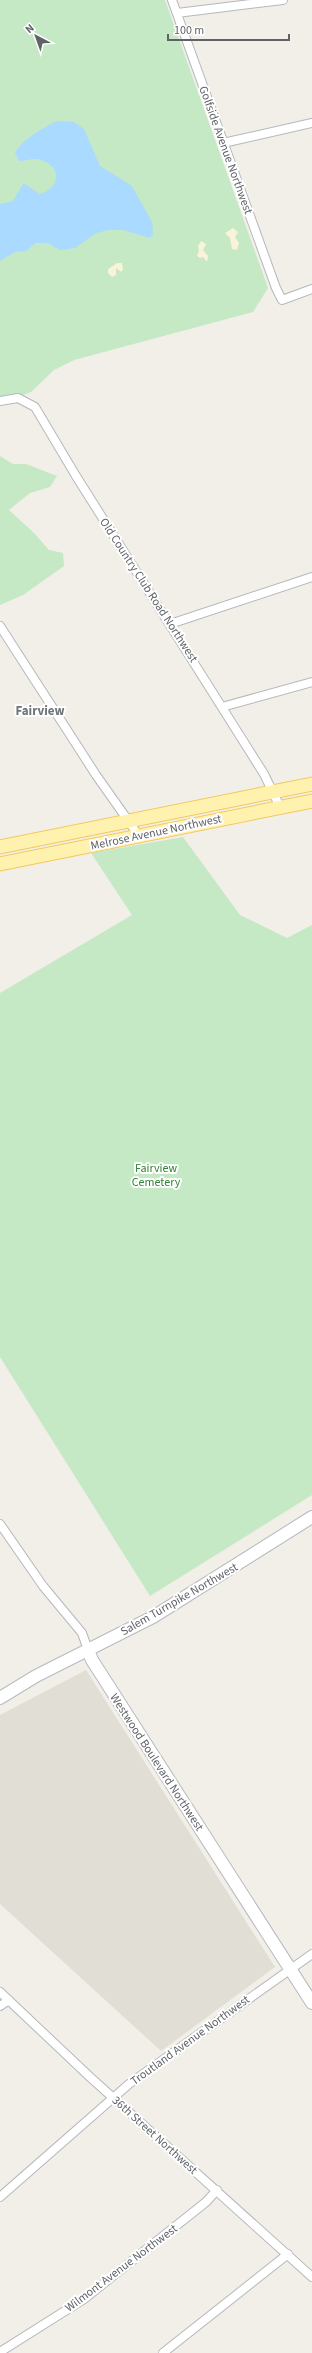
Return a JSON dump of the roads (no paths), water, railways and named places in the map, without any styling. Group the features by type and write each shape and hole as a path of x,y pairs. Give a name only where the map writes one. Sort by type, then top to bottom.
{"main road":[{"name":"Melrose Avenue Northwest","path":"0,847 312,784"},
{"name":"Melrose Avenue Northwest","path":"0,864 312,801"}],"street":[{"name":"Golfside Avenue Northwest","path":"172,0 223,143 282,300 312,289"},
{"path":"177,13 283,0"},
{"path":"223,143 312,123"},
{"name":"Old Country Club Road Northwest","path":"0,401 18,398 35,407 222,707 274,792 280,807"},
{"path":"170,624 312,577"},
{"path":"0,626 3,636 139,836"},
{"path":"222,707 312,682"},
{"name":"Salem Turnpike Northwest","path":"0,1698 36,1676 180,1601 312,1517"},
{"name":"Westwood Boulevard Northwest","path":"0,1524 43,1586 82,1633 92,1660 312,2003"},
{"name":"Troutland Avenue Northwest","path":"0,2197 129,2084 312,1954"},
{"name":"36th Street Northwest","path":"0,1992 113,2097 312,2276"},
{"path":"0,2006 9,2000"},
{"name":"Wilmont Avenue Northwest","path":"0,2352 84,2300 206,2202 217,2190"},
{"path":"163,2353 288,2254"}],"water":[{"path":"57,121 74,122 84,129 100,166 132,186 152,222 153,234 150,238 123,230 109,230 96,233 75,248 60,250 48,243 36,243 26,251 15,252 0,261 0,204 13,201 23,184 40,194 47,191 52,187 56,177 56,172 48,163 36,159 19,161 15,153 18,148 28,139"}],"district":[{"name":"Fairview","path":"40,710"}],"park label":[{"name":"Fairview Cemetery","path":"156,1175"}]}
